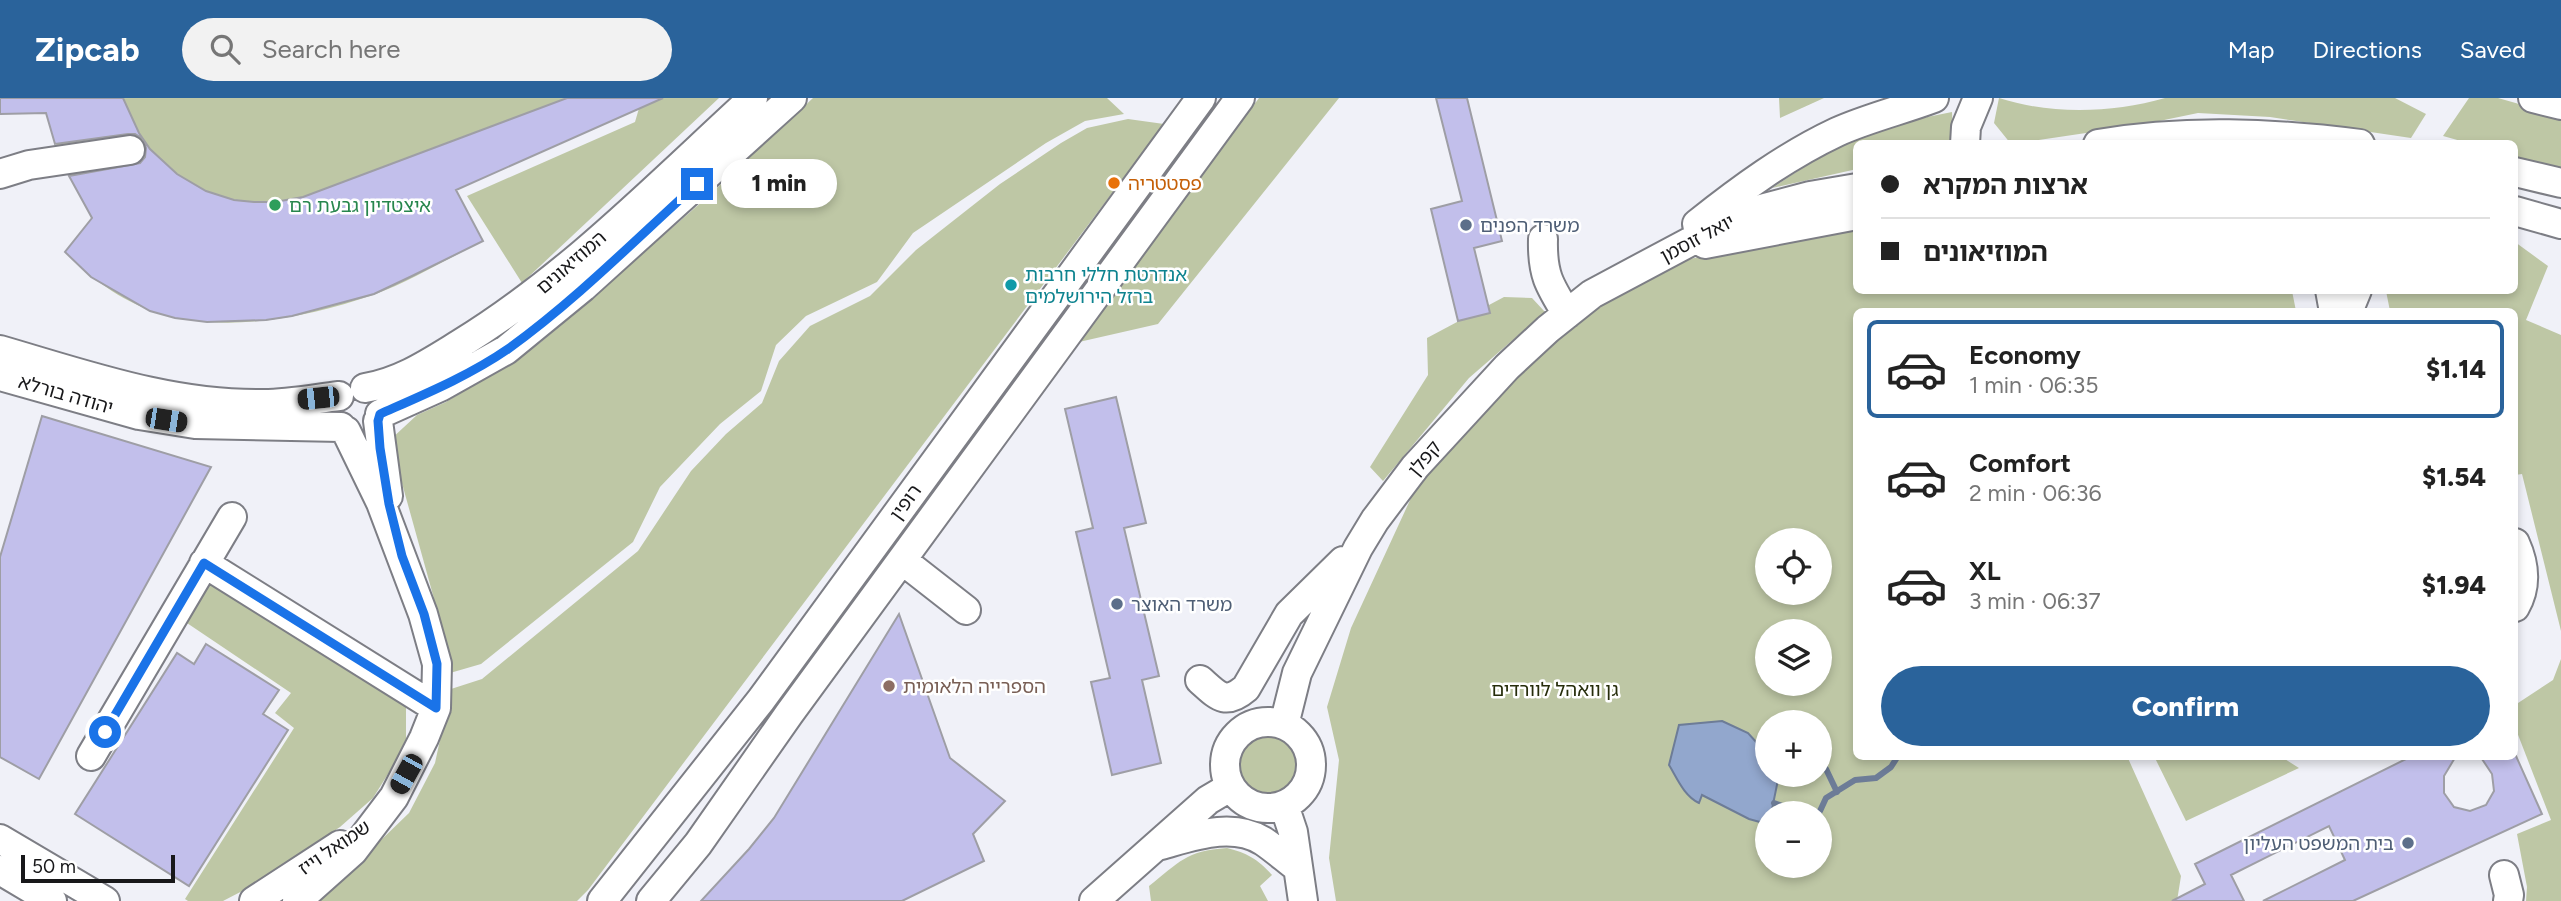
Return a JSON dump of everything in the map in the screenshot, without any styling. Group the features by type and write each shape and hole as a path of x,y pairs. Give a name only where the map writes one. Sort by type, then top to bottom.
{"street":[{"name":"המוזיאונים","path":"352,392 409,375 520,306 568,266 753,98"},
{"name":"המוזיאונים","path":"379,418 462,376 516,342 583,287 792,98"},
{"name":"רופין","path":"602,901 761,700 1201,98"},
{"name":"רופין","path":"652,901 698,844 1240,98"},
{"path":"1649,263 1754,179 1839,132 1934,98"},
{"path":"1971,138 1978,98"},
{"path":"2533,98 2561,104"},
{"path":"2126,140 2154,136 2220,134 2300,140"},
{"path":"0,174 29,165 130,150"},
{"path":"2518,173 2561,183"},
{"name":"יואל זוסמן","path":"1649,263 1742,214 1853,188"},
{"path":"2518,212 2561,224"},
{"name":"יואל זוסמן","path":"1649,263 1693,247 1853,216"},
{"path":"1543,239 1543,263 1549,285 1567,314"},
{"name":"קפלן","path":"1284,725 1297,673 1357,548 1408,476 1507,368 1567,314 1592,294 1649,263"},
{"name":"יהודה בורלא","path":"0,350 145,391 198,401 265,404 352,392"},
{"name":"יהודה בורלא","path":"0,376 139,415 186,423 230,427 343,429"},
{"path":"370,391 379,401 379,418 367,432 352,433 343,429 334,415 334,409 352,392 370,391"},
{"name":"שמואל וייז","path":"379,418 389,504 402,556"},
{"name":"שמואל וייז","path":"297,901 353,851 394,797 436,708 437,664 424,614 381,503 343,429"},
{"path":"91,756 232,517"},
{"path":"1229,745 1200,680 1217,695 1227,699 1236,697 1247,688 1289,614 1357,548"},
{"path":"2518,549 2525,578 2518,602"},
{"path":"902,560 966,610"},
{"path":"204,563 436,708"},
{"path":"1259,723 1284,725 1304,741 1311,765 1304,790 1284,806 1260,808 1238,797 1230,787 1224,766 1229,745 1247,727 1259,723"},
{"path":"1094,901 1208,800 1230,787"},
{"path":"1284,806 1293,832 1300,890"},
{"name":"שמואל וייז","path":"254,901 379,816"},
{"path":"1155,847 1217,832 1237,832 1262,841 1300,890"},
{"path":"3,851 52,901"},
{"path":"3,851 105,901"}],"green space":[{"name":"איצטדיון גבעת רם","path":"0,98 639,98 456,190 483,241 415,277 373,295 320,311 235,323 179,318 140,306 105,286 74,261 65,252 92,218 63,164 46,114 0,114"},
{"path":"642,98 719,98 522,283 467,196 635,122"},
{"path":"813,98 1107,98 1124,114 1085,121 1046,143 913,233 877,282 806,316 776,345 761,391 720,424 660,487 633,542 481,664 450,673 433,595 390,440 417,415 446,402 541,342 704,200"},
{"path":"1259,98 1339,98 1158,324 1079,342"},
{"path":"1779,98 1824,98 1780,118"},
{"path":"1999,98 2040,107 2082,110 2124,107 2165,98 2395,98 2426,114 2411,138 2270,117 2198,113 2140,125 2038,140 2008,140 1994,123"},
{"path":"2469,98 2498,98 2561,116 2561,172 2518,159 2518,140 2457,140 2443,136"},
{"path":"1952,112 1953,140 1853,140 1853,170 1772,188 1830,150 1883,126"},
{"path":"1128,119 1164,124 588,890 577,901 318,901 409,813 435,763 451,689 482,679 638,551 691,471 726,434 762,403 779,361 810,326 870,296 916,250 1000,184 1061,143 1087,128"},
{"name":"גן וואהל לוורדים","path":"1853,227 1853,294 2293,294 2295,308 1853,308 1853,760 2129,760 2181,876 2177,901 1336,901 1329,858 1339,760 1327,707 1351,628 1417,485 1504,383 1582,312 1659,265"},
{"path":"2518,244 2548,266 2526,320 2561,335 2561,631 2522,474 2518,475 2518,308 2389,308 2387,294 2518,294"},
{"path":"1504,297 1532,298 1545,312 1469,378 1383,481 1370,467 1428,375 1427,338"},
{"path":"208,575 406,704 406,739 373,798 340,827 250,887 223,901 188,901 185,899 294,728 275,713 291,693 181,619"},
{"path":"2561,659 2561,901 2526,901 2527,887 2517,834 2551,820 2518,735 2518,703 2553,680"},
{"path":"1269,733 1281,735 1292,742 1299,753 1299,777 1292,788 1281,795 1269,797 1257,795 1246,788 1239,777 1237,765 1239,753 1246,742 1257,735"},
{"path":"2156,760 2286,760 2299,768 2186,821"},
{"path":"1227,848 1252,857 1272,875 1260,886 1268,901 1151,901 1149,886 1176,864 1201,852"}],"water":[{"path":"1722,721 1748,733 1755,741 1755,787 1777,787 1774,801 1755,801 1755,821 1702,795 1699,803 1681,786 1669,765 1679,725"}],"building":[{"name":"איצטדיון גבעת רם","path":"0,98 123,98 139,133 150,149 177,174 206,191 234,200 275,202 303,197 567,98 663,98 456,190 483,241 412,276 374,294 292,316 266,320 207,322 175,318 150,311 91,277 65,252 92,218 69,176 140,163 145,157 143,139 135,134 128,134 55,144 46,113 0,114"},
{"name":"משרד הפנים","path":"1436,98 1467,98 1502,241 1474,248 1490,313 1458,321 1431,209 1462,201"},
{"name":"משרד האוצר","path":"1116,397 1146,523 1124,528 1159,676 1142,680 1161,763 1112,775 1091,682 1110,678 1076,532 1093,528 1065,409"},
{"path":"42,416 211,467 39,779 0,757 0,557"},
{"name":"הספרייה הלאומית","path":"899,614 950,758 1005,801 973,834 984,861 902,901 701,901 774,818"},
{"path":"206,644 279,690 263,714 288,730 189,886 75,814 177,653 194,664"},
{"name":"בית המשפט העליון","path":"2404,760 2454,760 2444,776 2444,793 2454,807 2470,811 2486,805 2494,791 2492,774 2483,760 2518,760 2542,814 2353,901 2263,901 2345,860 2329,826 2231,875 2244,901 2172,901 2205,884 2195,864"}],"waterway":[{"path":"1825,801 1855,780 1876,778 1891,767 1895,760"},
{"path":"1832,782 1837,792"}],"place":[{"name":"פסטטריה","path":"1114,183"},
{"name":"איצטדיון גבעת רם","path":"275,205"},
{"name":"משרד הפנים","path":"1466,225"},
{"name":"אנדרטת חללי חרבות ברזל הירושלמים","path":"1011,285"},
{"name":"משרד האוצר","path":"1117,604"},
{"name":"הספרייה הלאומית","path":"889,686"},
{"name":"בית המשפט העליון","path":"2408,843"}],"route":[{"path":"105,732 204,563 436,708 437,664 424,614 402,556 389,504 380,448 380,414 440,387 506,350 583,287 697,184"}]}
